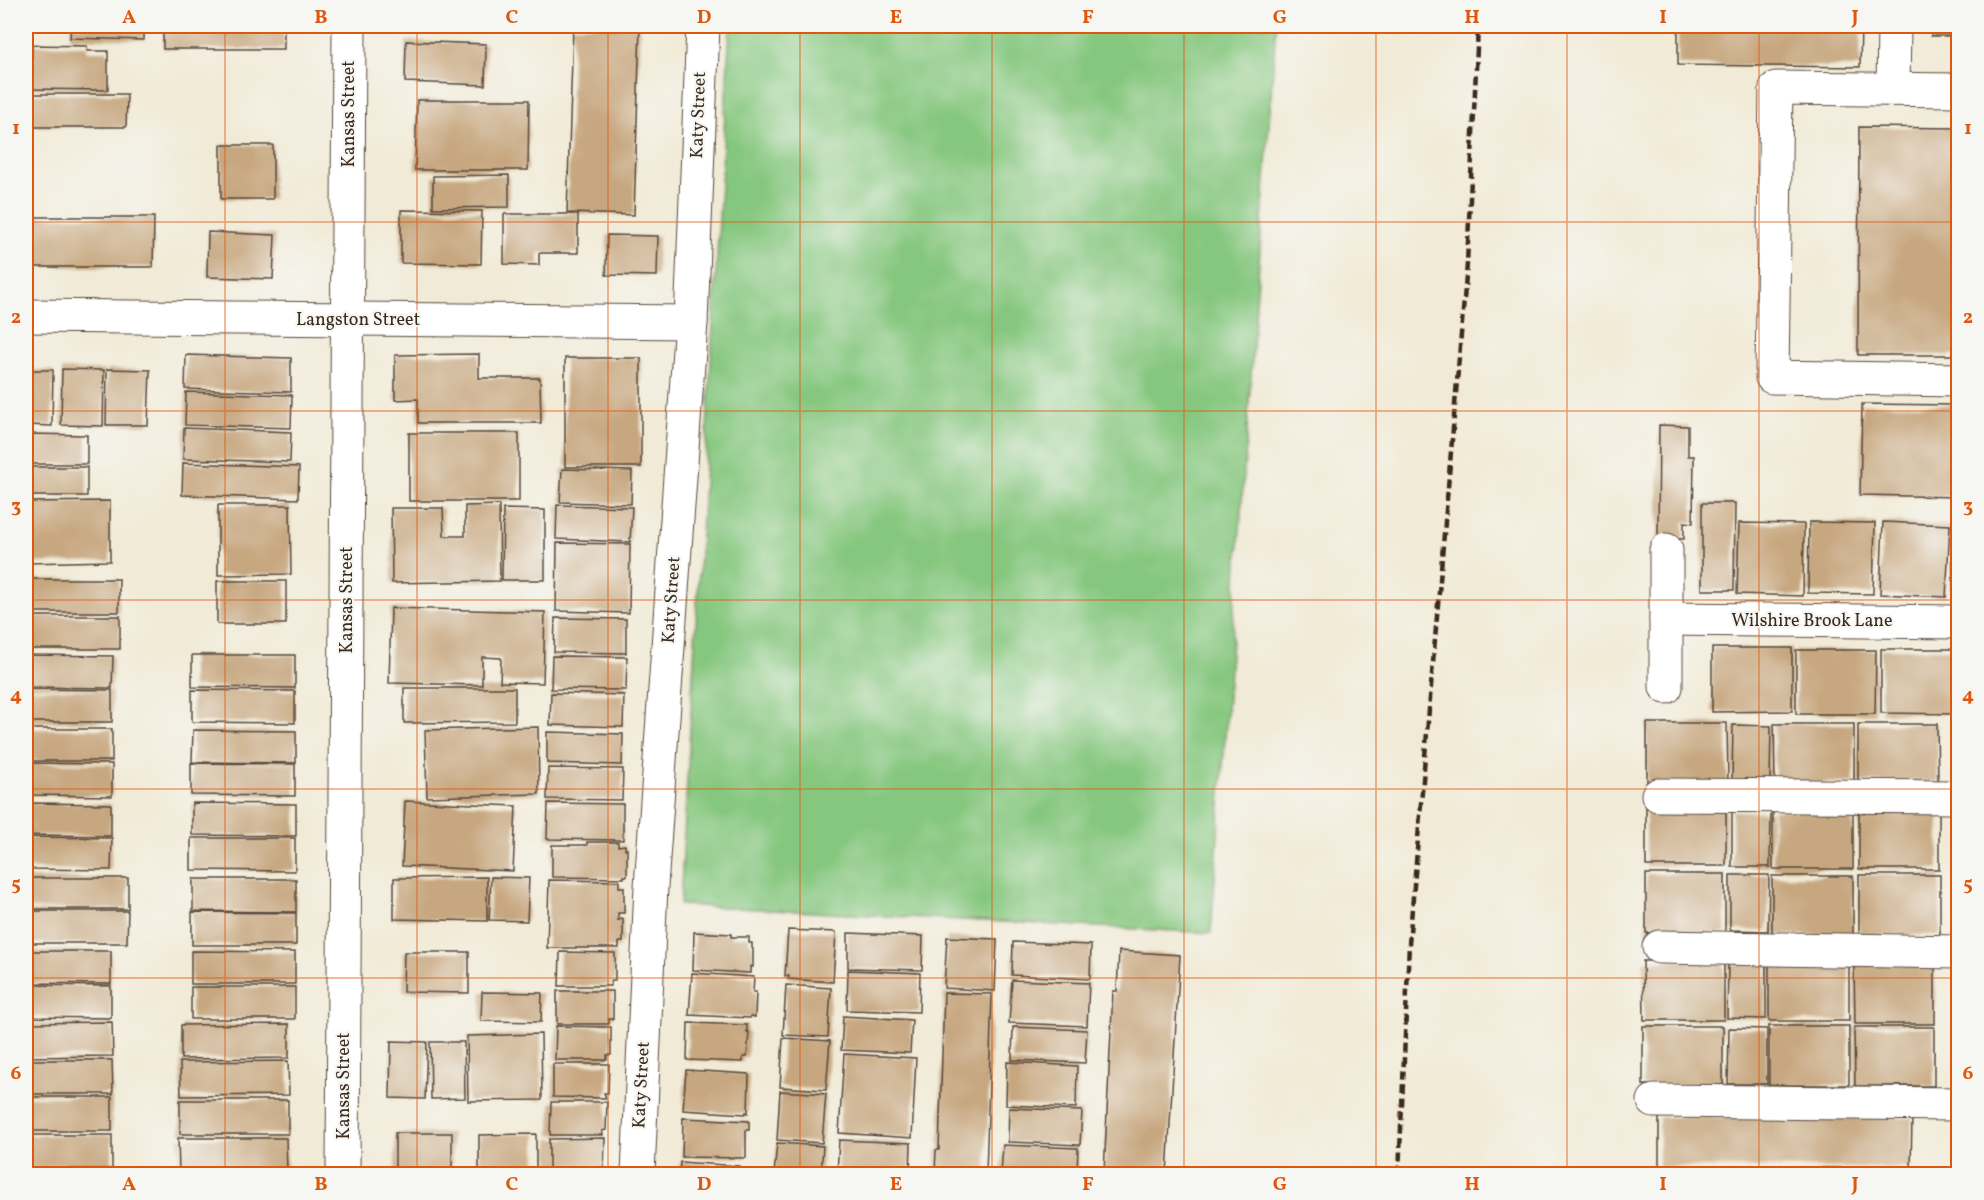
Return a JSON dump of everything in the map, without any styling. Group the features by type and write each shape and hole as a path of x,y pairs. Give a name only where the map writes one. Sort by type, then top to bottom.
{"street":[{"name":"Kansas Street","path":"343,1174 349,26"},
{"name":"Katy Street","path":"638,1174 651,887 691,322 703,26"},
{"path":"1893,89 1894,26"},
{"path":"1959,90 1776,88 1772,377 1959,380"},
{"name":"Langston Street","path":"26,316 691,322"},
{"path":"1665,687 1666,550"},
{"name":"Wilshire Brook Lane","path":"1666,620 1959,622"},
{"path":"1658,795 1959,797"},
{"path":"1659,947 1959,952"},
{"path":"1654,1101 1959,1104"}],"green space":[{"path":"730,26 1276,26 1211,933 680,905"}],"building":[{"path":"71,26 144,26 144,40 70,38"},
{"path":"163,26 284,26 284,49 163,49"},
{"path":"573,26 640,26 634,215 567,213"},
{"path":"1678,26 1861,26 1860,67 1678,65"},
{"path":"1931,26 1958,26 1958,58 1951,57 1951,36 1931,36"},
{"path":"406,41 486,44 485,85 405,82"},
{"path":"32,45 87,46 87,51 108,51 108,90 26,89 26,58 32,58"},
{"path":"26,94 127,94 126,127 26,127"},
{"path":"417,100 529,100 528,170 415,170"},
{"path":"1859,127 1958,128 1958,355 1858,355"},
{"path":"221,145 273,145 273,199 221,199"},
{"path":"509,175 509,207 433,208 433,176"},
{"path":"401,210 482,211 481,264 401,263"},
{"path":"504,214 578,214 578,253 539,253 539,265 504,264"},
{"path":"26,217 154,217 153,267 26,267"},
{"path":"208,232 275,235 273,279 207,277"},
{"path":"607,235 658,236 657,276 606,275"},
{"path":"479,354 479,378 540,378 541,423 418,423 418,399 395,400 395,355"},
{"path":"186,355 291,358 291,392 185,389"},
{"path":"565,358 641,358 641,467 565,467"},
{"path":"62,369 104,370 103,426 61,425"},
{"path":"107,369 150,370 148,425 106,425"},
{"path":"26,370 53,370 52,426 26,425"},
{"path":"186,392 292,395 291,428 185,425"},
{"path":"1862,404 1958,405 1958,497 1860,495"},
{"path":"1659,425 1688,426 1688,456 1694,456 1693,523 1684,522 1684,539 1658,538"},
{"path":"184,428 291,432 290,462 183,459"},
{"path":"409,433 519,433 519,501 409,501"},
{"path":"26,434 87,435 87,464 26,464"},
{"path":"183,463 299,467 298,499 182,495"},
{"path":"26,467 87,467 87,496 26,496"},
{"path":"562,469 632,471 631,504 560,502"},
{"path":"110,501 110,561 27,563 26,502"},
{"path":"1702,503 1735,503 1734,590 1702,590"},
{"path":"218,505 290,505 291,574 218,575"},
{"path":"499,505 500,581 392,583 391,508 443,508 444,536 465,536 465,506"},
{"path":"557,505 632,507 630,542 556,539"},
{"path":"503,509 545,510 545,580 502,580"},
{"path":"1952,521 1958,521 1958,592 1953,592"},
{"path":"1809,522 1875,523 1873,594 1808,593"},
{"path":"1883,522 1950,525 1946,597 1880,594"},
{"path":"1739,523 1804,524 1803,596 1737,594"},
{"path":"557,543 630,544 629,613 556,611"},
{"path":"26,579 119,579 119,612 26,612"},
{"path":"217,581 286,581 286,624 217,624"},
{"path":"391,608 545,612 543,683 500,682 501,658 482,657 482,685 389,683"},
{"path":"26,616 120,616 120,649 26,649"},
{"path":"555,618 626,619 626,653 554,652"},
{"path":"1712,648 1792,648 1792,711 1712,712"},
{"path":"1881,649 1958,649 1958,714 1881,713"},
{"path":"1796,650 1876,650 1875,714 1796,714"},
{"path":"26,655 113,656 112,688 26,687"},
{"path":"192,655 295,655 295,688 192,687"},
{"path":"552,656 627,657 626,690 551,689"},
{"path":"404,688 515,688 515,722 404,723"},
{"path":"26,689 112,690 112,722 26,722"},
{"path":"192,690 295,691 295,723 192,722"},
{"path":"551,693 624,695 623,727 550,725"},
{"path":"1647,723 1727,723 1728,783 1647,783"},
{"path":"1774,724 1854,724 1854,783 1775,783"},
{"path":"1858,724 1937,724 1938,782 1858,782"},
{"path":"1733,725 1771,726 1770,781 1732,781"},
{"path":"538,727 539,794 427,797 425,730"},
{"path":"26,729 112,729 112,761 26,761"},
{"path":"193,730 296,731 296,763 192,762"},
{"path":"547,732 623,734 622,765 547,763"},
{"path":"26,763 112,764 112,796 26,795"},
{"path":"191,763 295,764 295,796 191,795"},
{"path":"548,768 623,769 622,800 547,799"},
{"path":"405,801 516,806 513,871 402,866"},
{"path":"26,803 111,804 111,836 26,835"},
{"path":"192,803 296,804 296,836 192,835"},
{"path":"548,803 623,804 623,840 547,839"},
{"path":"1646,807 1726,807 1726,866 1646,866"},
{"path":"1773,810 1853,810 1853,869 1773,869"},
{"path":"1859,810 1939,810 1939,869 1859,869"},
{"path":"1732,811 1771,812 1770,867 1732,867"},
{"path":"26,837 112,838 111,870 26,869"},
{"path":"191,838 295,838 295,871 191,870"},
{"path":"587,842 618,842 618,846 625,845 627,876 624,878 552,877 552,845 587,845"},
{"path":"1646,874 1725,874 1725,933 1646,933"},
{"path":"1730,875 1769,875 1768,931 1730,930"},
{"path":"1859,875 1940,875 1940,935 1859,935"},
{"path":"1772,876 1853,876 1853,935 1772,935"},
{"path":"487,877 487,921 394,919 394,878"},
{"path":"491,877 529,878 527,921 489,920"},
{"path":"26,878 128,878 128,909 26,909"},
{"path":"193,879 296,879 296,912 193,911"},
{"path":"549,880 619,881 619,887 624,887 624,913 618,913 618,920 623,919 623,942 619,942 619,948 547,948"},
{"path":"26,911 128,911 127,943 26,943"},
{"path":"192,912 296,913 296,945 192,945"},
{"path":"788,930 836,932 833,982 788,979 789,976 785,976"},
{"path":"694,932 749,937 749,943 752,943 753,949 753,967 750,966 750,973 693,970"},
{"path":"848,933 923,936 922,970 848,968"},
{"path":"947,937 997,939 995,991 944,988"},
{"path":"1013,942 1091,945 1090,979 1012,975"},
{"path":"26,951 111,951 111,984 26,983"},
{"path":"191,951 295,952 295,984 191,984"},
{"path":"1119,951 1180,955 1167,1174 1104,1173 1113,991 1117,991"},
{"path":"404,952 469,952 469,993 403,992"},
{"path":"560,952 615,953 615,981 611,981 611,986 559,986"},
{"path":"1643,961 1724,961 1724,1020 1644,1020"},
{"path":"1769,962 1849,962 1849,1021 1769,1021"},
{"path":"1728,963 1766,964 1766,1019 1727,1018"},
{"path":"1854,964 1935,964 1935,1024 1855,1024"},
{"path":"848,970 920,973 919,1012 847,1010"},
{"path":"692,973 754,977 755,1017 689,1015"},
{"path":"1012,980 1089,983 1087,1026 1009,1023"},
{"path":"26,985 111,986 111,1018 26,1017"},
{"path":"786,985 831,988 828,1037 783,1035"},
{"path":"191,987 295,987 295,1019 191,1019"},
{"path":"557,991 613,991 613,1019 609,1019 609,1024 557,1024"},
{"path":"482,992 542,993 541,1022 481,1021"},
{"path":"944,993 992,994 986,1174 935,1174 936,1150 939,1150"},
{"path":"843,1016 912,1020 910,1053 841,1050"},
{"path":"112,1022 113,1056 26,1057 26,1023"},
{"path":"688,1023 747,1025 747,1032 749,1032 747,1057 743,1057 743,1062 687,1060"},
{"path":"289,1024 289,1058 181,1059 181,1025"},
{"path":"556,1026 611,1027 611,1055 607,1055 607,1060 555,1060"},
{"path":"1643,1026 1723,1026 1723,1085 1643,1085"},
{"path":"1769,1026 1849,1026 1849,1085 1769,1085"},
{"path":"1013,1027 1087,1030 1085,1063 1012,1060"},
{"path":"1854,1027 1934,1027 1934,1086 1855,1086"},
{"path":"1729,1028 1767,1029 1767,1084 1728,1084"},
{"path":"541,1034 542,1100 468,1101 467,1036"},
{"path":"783,1038 830,1041 826,1090 780,1087"},
{"path":"391,1041 427,1042 425,1099 390,1098"},
{"path":"430,1042 464,1042 465,1098 431,1099"},
{"path":"844,1054 916,1058 912,1138 839,1133"},
{"path":"26,1060 112,1060 113,1094 26,1094"},
{"path":"288,1061 289,1095 181,1096 180,1062"},
{"path":"1007,1062 1077,1066 1076,1108 1006,1105"},
{"path":"553,1064 609,1064 608,1093 604,1093 606,1098 553,1097"},
{"path":"686,1070 749,1074 748,1113 683,1110"},
{"path":"780,1091 826,1094 822,1143 777,1140"},
{"path":"26,1097 112,1097 112,1131 26,1131"},
{"path":"180,1100 288,1100 288,1134 180,1134"},
{"path":"551,1102 607,1102 606,1130 602,1131 603,1135 550,1135"},
{"path":"1009,1108 1082,1111 1080,1145 1008,1142"},
{"path":"1659,1117 1912,1118 1911,1168 1659,1167"},
{"path":"683,1118 749,1121 749,1130 746,1130 746,1158 682,1157"},
{"path":"395,1133 452,1133 452,1174 395,1174"},
{"path":"536,1134 536,1174 479,1174 479,1135"},
{"path":"26,1135 112,1135 112,1169 26,1169"},
{"path":"178,1138 286,1138 287,1172 179,1172"},
{"path":"605,1138 604,1167 600,1167 601,1172 549,1172 549,1139"},
{"path":"839,1140 911,1143 910,1174 837,1174"},
{"path":"777,1143 823,1146 821,1174 774,1174"},
{"path":"1003,1145 1078,1148 1077,1174 1001,1174"},
{"path":"680,1162 739,1166 741,1174 679,1174"}],"railway":[{"path":"1399,1174 1409,944 1467,264 1478,26"}]}
